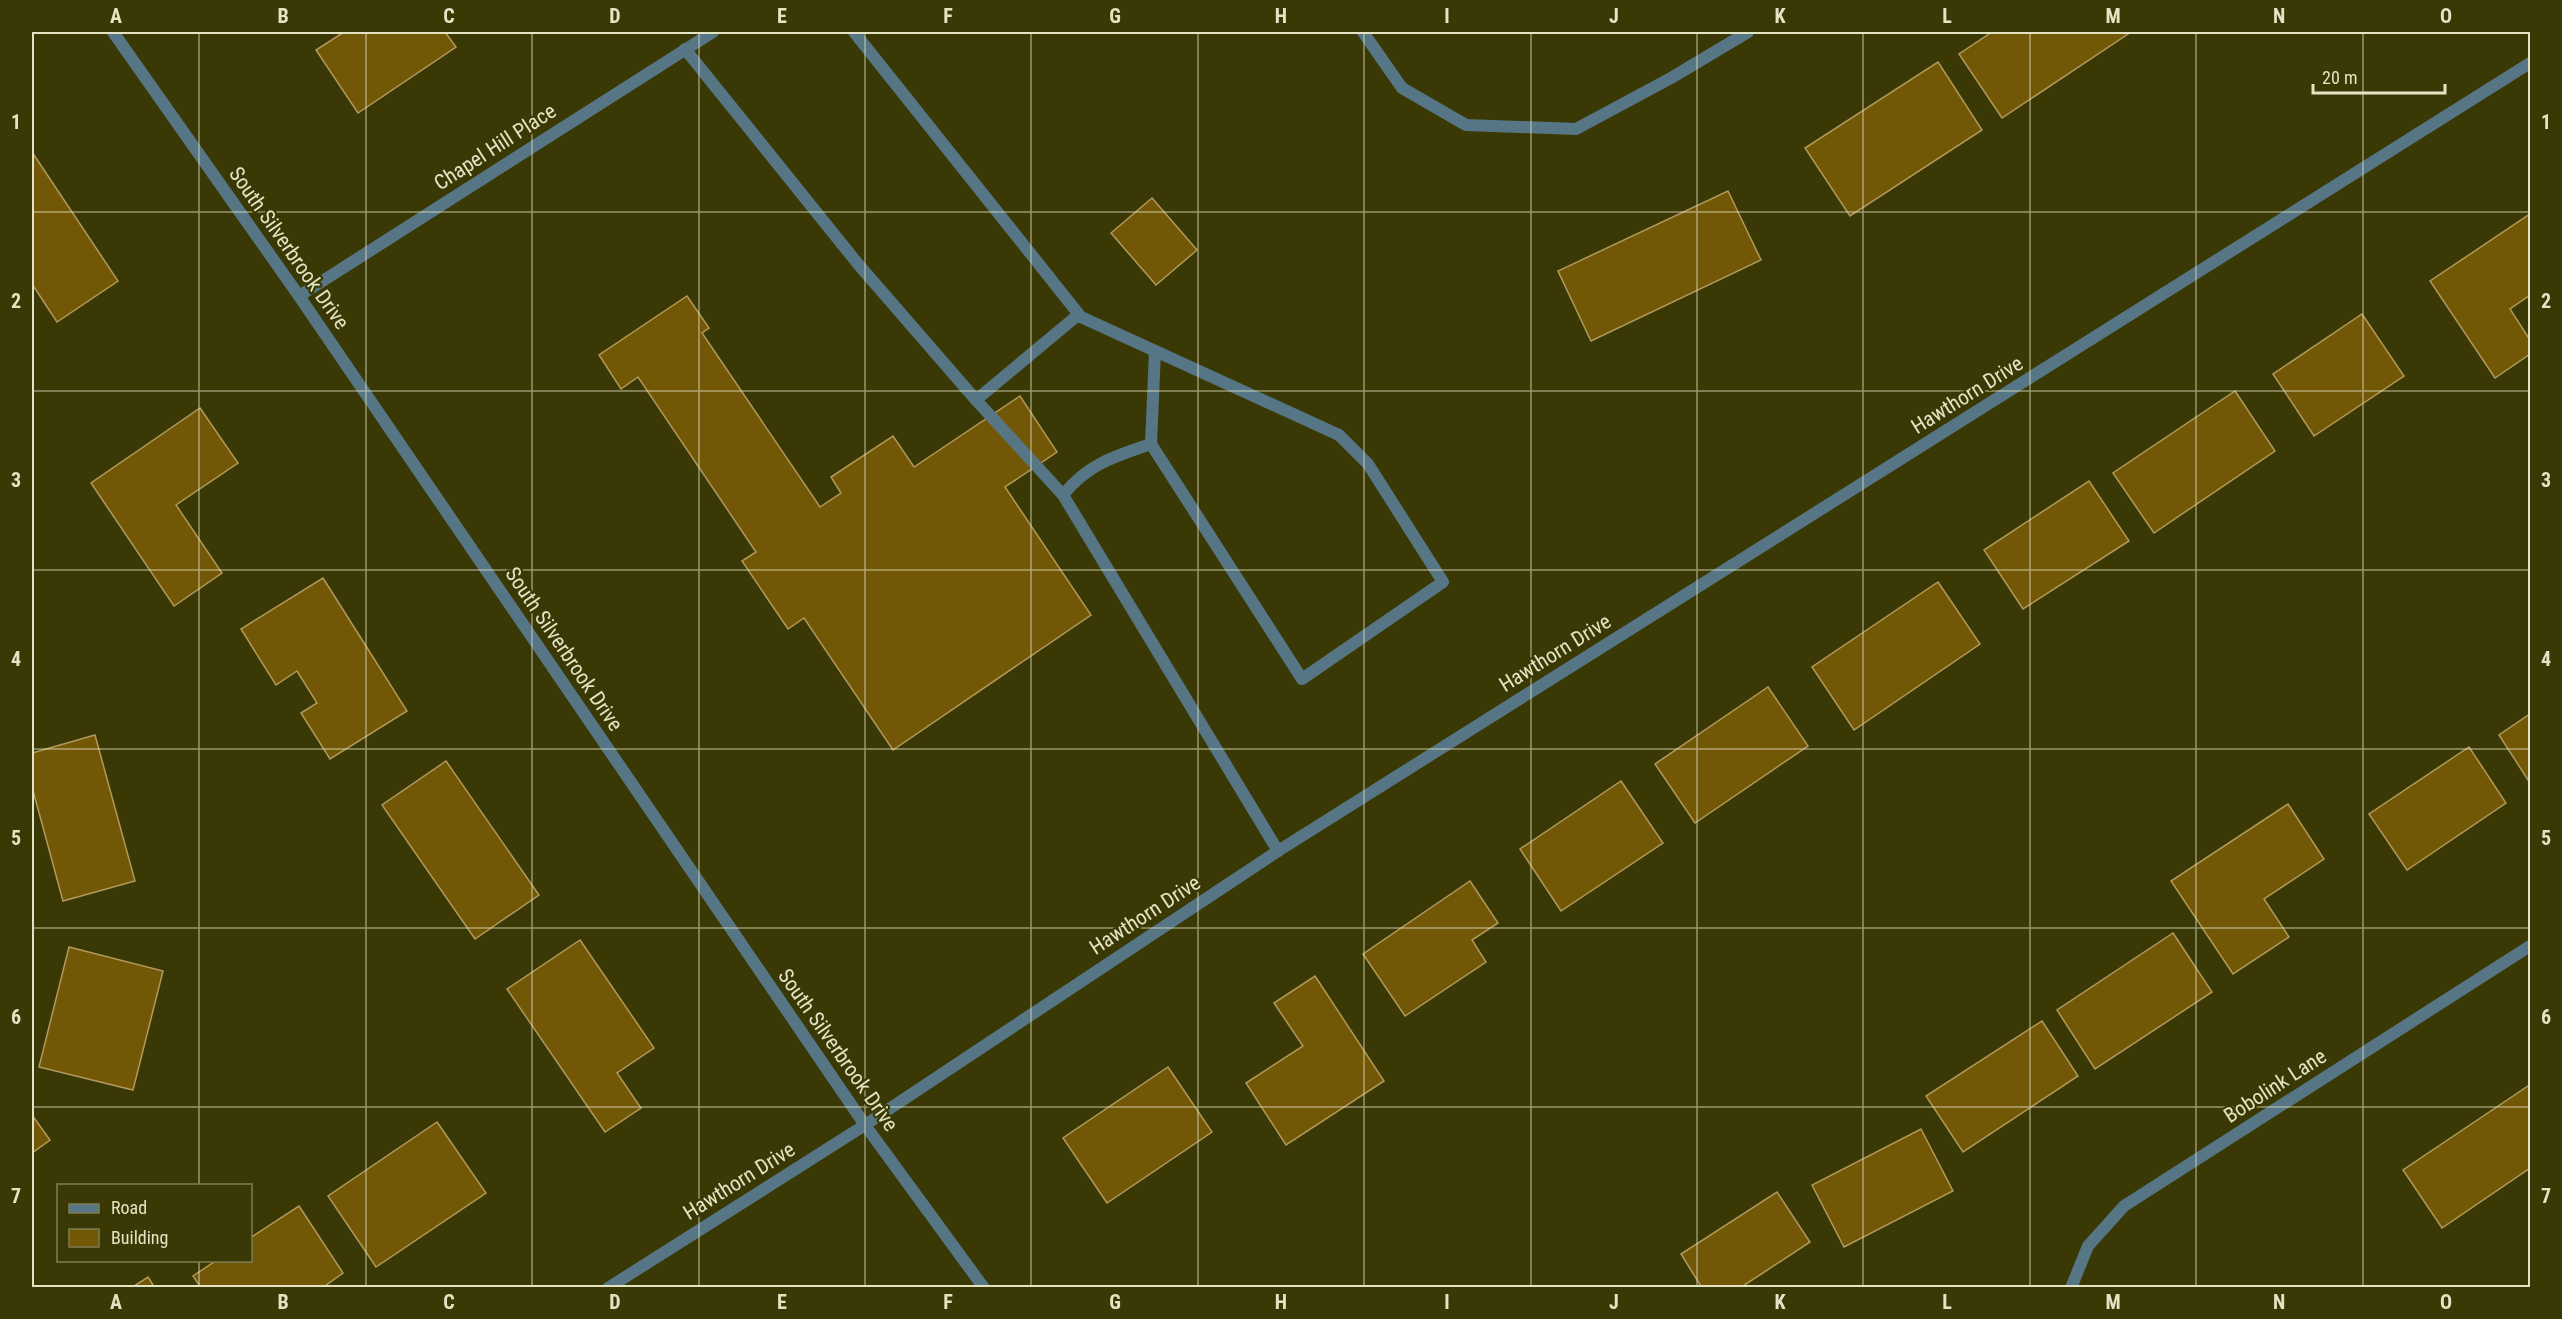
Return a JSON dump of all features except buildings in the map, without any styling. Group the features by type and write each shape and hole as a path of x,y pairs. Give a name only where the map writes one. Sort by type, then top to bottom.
{"street":[{"name":"South Silverbrook Drive","path":"113,32 299,296 865,1125 984,1287"},
{"name":"Chapel Hill Place","path":"299,296 712,32"},
{"path":"854,32 1081,316 1338,435 1368,464 1443,582 1302,679 1151,444 1155,351"},
{"path":"1363,32 1402,88 1466,125 1576,129 1671,78 1748,32"},
{"path":"685,49 858,264 976,400 1063,495 1278,850"},
{"name":"Hawthorn Drive","path":"608,1287 865,1125 1278,850 2530,63"},
{"path":"976,400 1078,315 1081,316"},
{"path":"1063,495 1074,482 1105,459 1151,444"},
{"name":"Bobolink Lane","path":"2071,1287 2088,1246 2124,1206 2530,946"}]}
